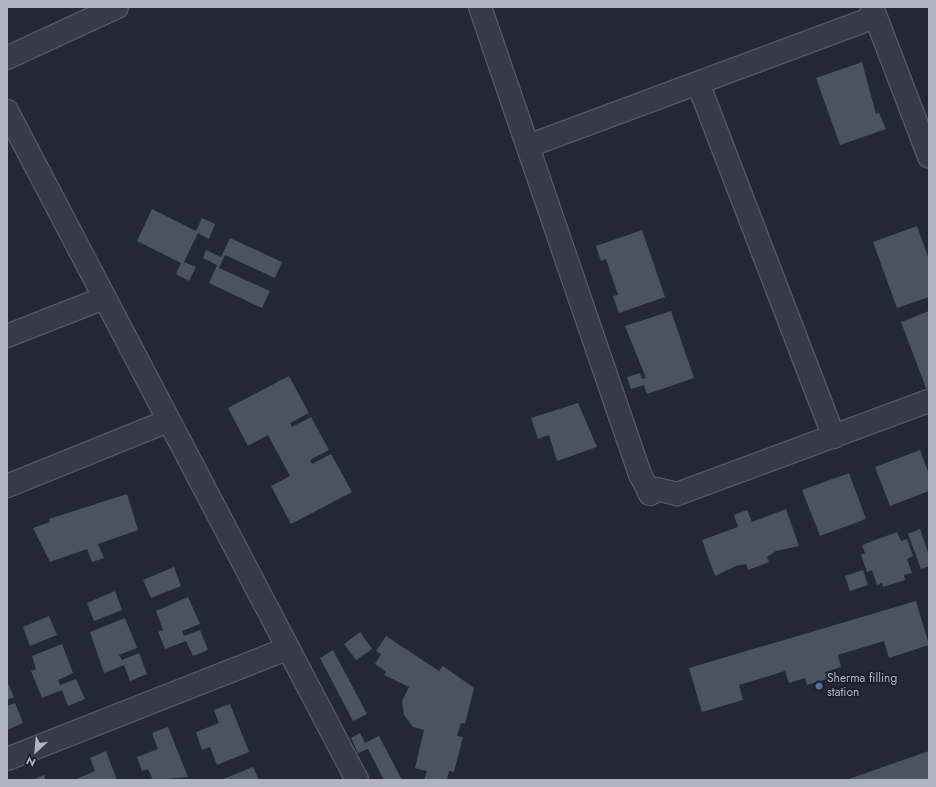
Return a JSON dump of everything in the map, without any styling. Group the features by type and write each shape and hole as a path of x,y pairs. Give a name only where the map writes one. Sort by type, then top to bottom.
{"street":[{"path":"7,58 117,7"},
{"path":"480,7 638,466 650,494 656,489 677,494 929,401"},
{"path":"528,146 698,83 874,12 929,156"},
{"path":"698,83 834,437"},
{"path":"7,111 286,649 357,780"},
{"path":"7,336 104,298"},
{"path":"7,486 168,421"},
{"path":"7,759 286,649"}],"building":[{"path":"862,62 876,114 879,113 886,129 840,145 816,78"},
{"path":"152,209 196,231 202,218 215,224 209,239 198,233 184,262 196,267 189,281 176,274 181,263 137,241"},
{"path":"917,226 929,259 929,297 897,308 873,242"},
{"path":"642,230 665,297 619,313 613,296 618,295 606,259 601,261 596,246"},
{"path":"230,238 282,262 275,278 225,255 219,268 270,291 262,308 209,283 217,265 203,258 206,250 221,257"},
{"path":"671,311 694,378 647,394 644,385 631,389 627,377 640,373 642,379 646,378 625,326"},
{"path":"929,311 929,387 926,388 901,322"},
{"path":"289,376 309,413 290,423 292,427 311,417 329,450 310,460 312,464 331,454 352,492 291,524 271,486 290,476 268,435 248,446 228,408"},
{"path":"578,403 597,447 557,461 549,435 538,439 531,418"},
{"path":"920,450 929,474 929,491 890,506 875,467"},
{"path":"849,473 866,519 820,536 802,490"},
{"path":"127,494 138,530 98,544 104,558 92,562 87,549 50,562 33,528 50,522 49,519"},
{"path":"786,509 799,546 776,551 767,557 769,562 748,570 746,564 736,566 715,576 702,540 738,527 734,515 747,510 752,522"},
{"path":"920,529 929,555 929,566 921,569 908,534"},
{"path":"897,532 901,541 907,539 913,556 907,559 912,573 904,575 905,580 883,587 882,583 877,585 872,570 867,572 861,555 865,553 862,545"},
{"path":"174,567 181,586 151,598 143,580"},
{"path":"863,570 868,585 850,591 845,576"},
{"path":"115,591 122,610 94,621 87,603"},
{"path":"188,597 200,624 182,631 184,636 200,630 208,650 193,656 186,641 165,649 158,632 163,630 156,611"},
{"path":"916,601 929,645 889,658 884,641 838,655 841,667 825,672 827,679 807,685 805,678 789,683 785,671 739,685 743,700 702,712 689,668"},
{"path":"49,616 57,635 30,646 23,627"},
{"path":"125,618 137,648 119,655 122,660 139,653 147,674 130,681 124,665 104,673 90,632"},
{"path":"360,632 372,649 356,660 344,644"},
{"path":"386,636 439,671 443,666 474,688 465,724 461,723 457,736 463,737 454,772 449,771 447,780 424,780 427,771 415,768 424,730 413,727 404,715 402,701 409,687 384,675 386,672 375,664 381,654 376,651"},
{"path":"62,644 73,673 58,680 60,685 76,679 85,699 68,706 62,690 42,698 31,671 36,669 32,656"},
{"path":"333,650 367,714 353,721 320,658"},
{"path":"7,681 14,697 7,700"},
{"path":"15,703 23,723 7,730 7,706"},
{"path":"230,704 249,752 217,765 210,747 202,750 196,732 219,723 214,710"},
{"path":"168,727 188,777 153,780 148,769 142,771 137,757 158,749 152,733"},
{"path":"360,733 365,743 379,736 402,780 384,780 368,749 358,753 351,738"},
{"path":"106,751 117,780 74,780 95,771 90,758"},
{"path":"929,751 929,780 846,780"},
{"path":"253,767 259,780 223,780 223,779"},
{"path":"44,775 46,780 32,780"}],"place":[{"name":"Sherma filling station","path":"819,686"}]}
